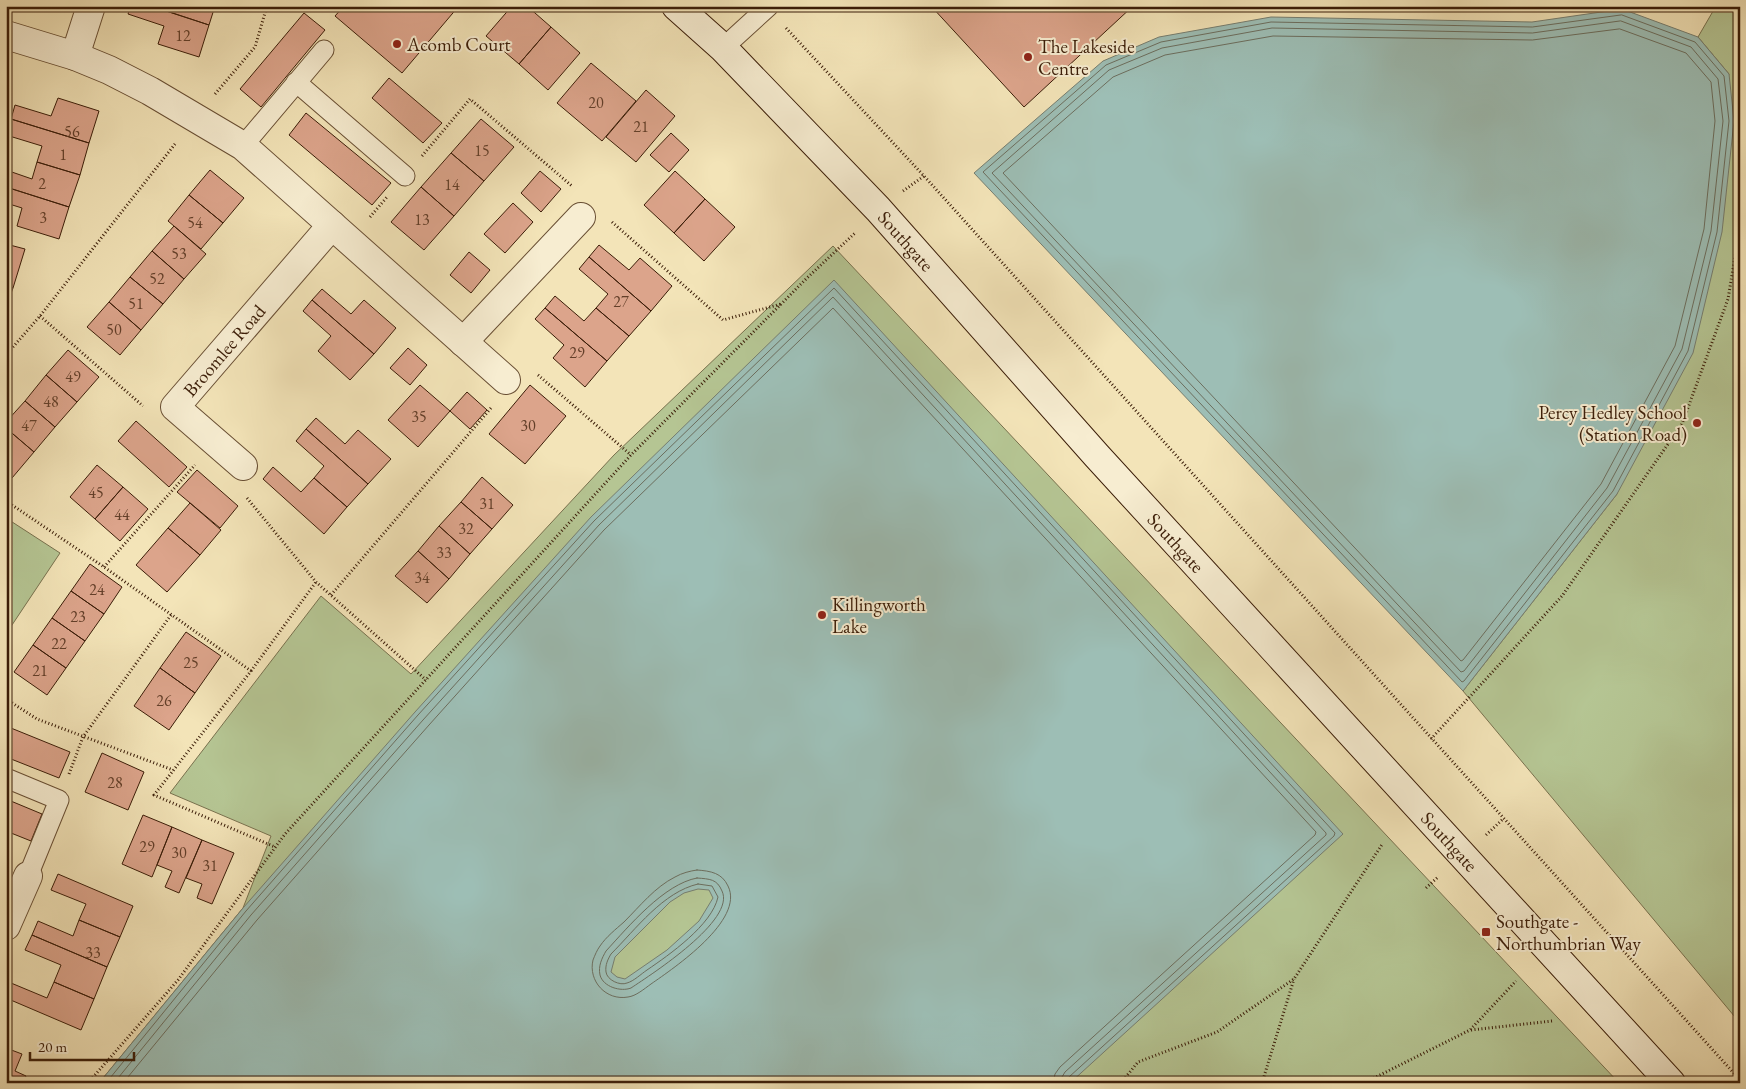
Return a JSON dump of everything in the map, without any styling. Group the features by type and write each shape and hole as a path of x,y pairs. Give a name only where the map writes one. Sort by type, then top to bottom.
{"street":[{"path":"75,56 90,6"},
{"name":"Southgate","path":"676,6 723,48 878,208 1097,456 1671,1083"},
{"path":"6,35 75,56 110,70 196,117 242,146 506,380"},
{"path":"463,342 589,208"},
{"name":"Broomlee Road","path":"243,466 175,408 340,233"},
{"path":"6,926 28,876"}],"lane":[{"path":"723,48 768,7"},
{"path":"242,146 324,50"},
{"path":"296,82 405,176"},
{"path":"6,778 59,800 28,876"}],"path":[{"path":"6,356 40,316 196,117 255,47 267,6"},
{"path":"768,7 1740,1080"},
{"path":"340,233 405,176 470,99 589,208 723,320 782,304"},
{"path":"1431,739 1562,596 1682,424 1728,299 1740,227"},
{"path":"88,1083 178,980 285,834 631,455 807,278"},
{"path":"535,372 631,455"},
{"path":"426,680 331,595 492,407"},
{"path":"104,567 215,442"},
{"path":"6,501 104,567 251,671"},
{"path":"276,847 154,795 251,671 316,582"},
{"path":"59,800 83,736 171,615"},
{"path":"6,699 37,719 173,770"},
{"path":"1262,1083 1294,978 1383,843"},
{"path":"1121,1083 1138,1062 1217,1032 1294,978"},
{"path":"1364,1083 1470,1030 1516,981"},
{"path":"1470,1030 1552,1021"}],"green space":[{"name":"Percy Hedley School (Station Road)","path":"1716,6 1740,6 1740,1023 1463,691 1617,494 1729,74 1698,37"},
{"name":"Killingworth Lake","path":"833,246 1619,1083 99,1083 243,908 271,836 170,793 321,596 411,674 614,455"},
{"path":"6,518 60,553 6,634"}],"water":[{"path":"1622,9 1698,37 1729,74 1734,121 1722,232 1693,353 1617,494 1463,691 974,173 1103,61 1159,37 1271,17 1532,22"},
{"name":"Killingworth Lake","path":"834,280 1343,834 1070,1083 99,1083 243,908 415,712 591,517","holes":["698,889 709,890 713,898 699,921 667,950 625,979 617,977 611,972 615,957 670,902 684,893"]}],"building":[{"path":"131,6 151,6 209,25 199,57 158,44 164,26 128,14"},
{"path":"151,6 215,6 209,25"},
{"name":"Acomb Court","path":"344,6 458,7 402,73 335,16"},
{"path":"512,6 527,6 551,27 519,64 486,36"},
{"name":"The Lakeside Centre","path":"931,6 1133,6 1024,107"},
{"path":"304,13 325,30 261,107 240,89"},
{"path":"551,27 580,53 548,90 519,64"},
{"path":"591,63 636,101 602,141 557,103"},
{"path":"389,78 442,123 423,143 372,98"},
{"path":"646,90 675,116 636,162 606,137"},
{"path":"58,98 99,111 89,143 11,119 15,105 51,116"},
{"path":"306,113 391,183 372,205 289,135"},
{"path":"11,119 89,143 80,175 37,162 42,146 6,135"},
{"path":"481,119 514,147 484,181 451,153"},
{"path":"671,133 689,150 669,172 650,155"},
{"path":"451,153 484,181 454,216 421,187"},
{"path":"37,162 80,175 69,207 6,187 6,170 32,179"},
{"path":"210,170 244,198 223,223 189,195"},
{"path":"540,171 561,189 541,212 521,193"},
{"path":"675,171 705,199 674,233 644,205"},
{"path":"6,187 69,207 59,239 17,226 22,208 6,203"},
{"path":"421,187 454,216 424,250 391,222"},
{"path":"189,195 223,223 201,249 168,221"},
{"path":"705,199 735,227 704,261 674,233"},
{"path":"513,203 533,222 505,253 484,234"},
{"path":"174,226 206,254 184,279 152,251"},
{"path":"6,244 25,249 13,288 6,286"},
{"path":"599,245 629,270 640,258 672,286 651,311 589,257"},
{"path":"152,251 184,279 163,304 130,277"},
{"path":"469,252 490,270 471,293 450,275"},
{"path":"589,257 651,311 629,336 596,308 608,294 579,269"},
{"path":"130,277 163,304 141,330 109,302"},
{"path":"6,286 13,288 6,307"},
{"path":"322,289 351,314 364,300 396,328 374,354 312,300"},
{"path":"555,296 584,321 596,308 629,336 607,361 545,308"},
{"path":"312,300 374,354 350,380 318,351 331,336 303,311"},
{"path":"109,302 141,330 120,355 87,327"},
{"path":"545,308 607,361 585,387 553,358 564,345 535,319"},
{"path":"408,348 427,365 410,385 390,368"},
{"path":"68,350 99,377 77,402 46,375"},
{"path":"46,375 77,402 55,427 25,401"},
{"path":"420,385 450,411 418,447 388,420"},
{"path":"530,385 566,416 525,464 489,434"},
{"path":"467,392 487,410 470,429 450,411"},
{"path":"25,401 55,427 34,452 6,428 6,422"},
{"path":"316,418 345,444 358,430 391,459 368,484 306,429"},
{"path":"136,421 187,467 169,487 118,441"},
{"path":"6,428 34,452 12,478 6,473"},
{"path":"306,429 368,484 347,507 314,478 324,466 296,441"},
{"path":"97,465 123,487 95,519 70,497"},
{"path":"273,467 301,492 314,478 347,507 324,534 263,479"},
{"path":"197,470 238,506 220,528 177,492"},
{"path":"482,477 513,505 492,529 461,502"},
{"path":"123,487 148,509 120,541 95,519"},
{"path":"461,502 492,529 470,554 439,526"},
{"path":"190,503 221,530 200,555 168,528"},
{"path":"439,526 470,554 449,579 418,551"},
{"path":"168,528 200,555 167,592 136,565"},
{"path":"418,551 449,579 427,603 395,576"},
{"path":"90,564 122,587 104,614 71,591"},
{"path":"71,591 104,614 85,641 52,618"},
{"path":"52,618 85,641 66,668 33,645"},
{"path":"186,632 221,656 195,693 160,668"},
{"path":"33,645 66,668 47,695 14,672"},
{"path":"160,668 195,693 169,730 134,706"},
{"path":"6,726 70,752 59,778 6,757"},
{"path":"102,753 144,772 128,810 85,792"},
{"path":"6,799 42,814 31,841 6,831"},
{"path":"143,815 172,827 152,877 122,864"},
{"path":"172,827 202,840 179,893 165,887 172,871 157,865"},
{"path":"202,840 234,853 212,904 197,898 202,884 186,878"},
{"path":"58,874 133,906 120,937 79,920 86,904 51,890"},
{"path":"79,920 120,937 107,967 32,935 38,921 73,936"},
{"path":"32,935 107,967 94,999 54,982 61,965 25,950"},
{"path":"54,982 94,999 81,1030 6,998 11,983 47,998"},
{"path":"6,1048 22,1054 15,1071 26,1076 23,1083 6,1083"}],"place":[{"name":"Acomb Court","path":"397,44"},
{"name":"The Lakeside Centre","path":"1028,57"},
{"name":"Percy Hedley School (Station Road)","path":"1697,423"},
{"name":"Killingworth Lake","path":"822,615"},
{"name":"Southgate - Northumbrian Way","path":"1486,932"}]}
